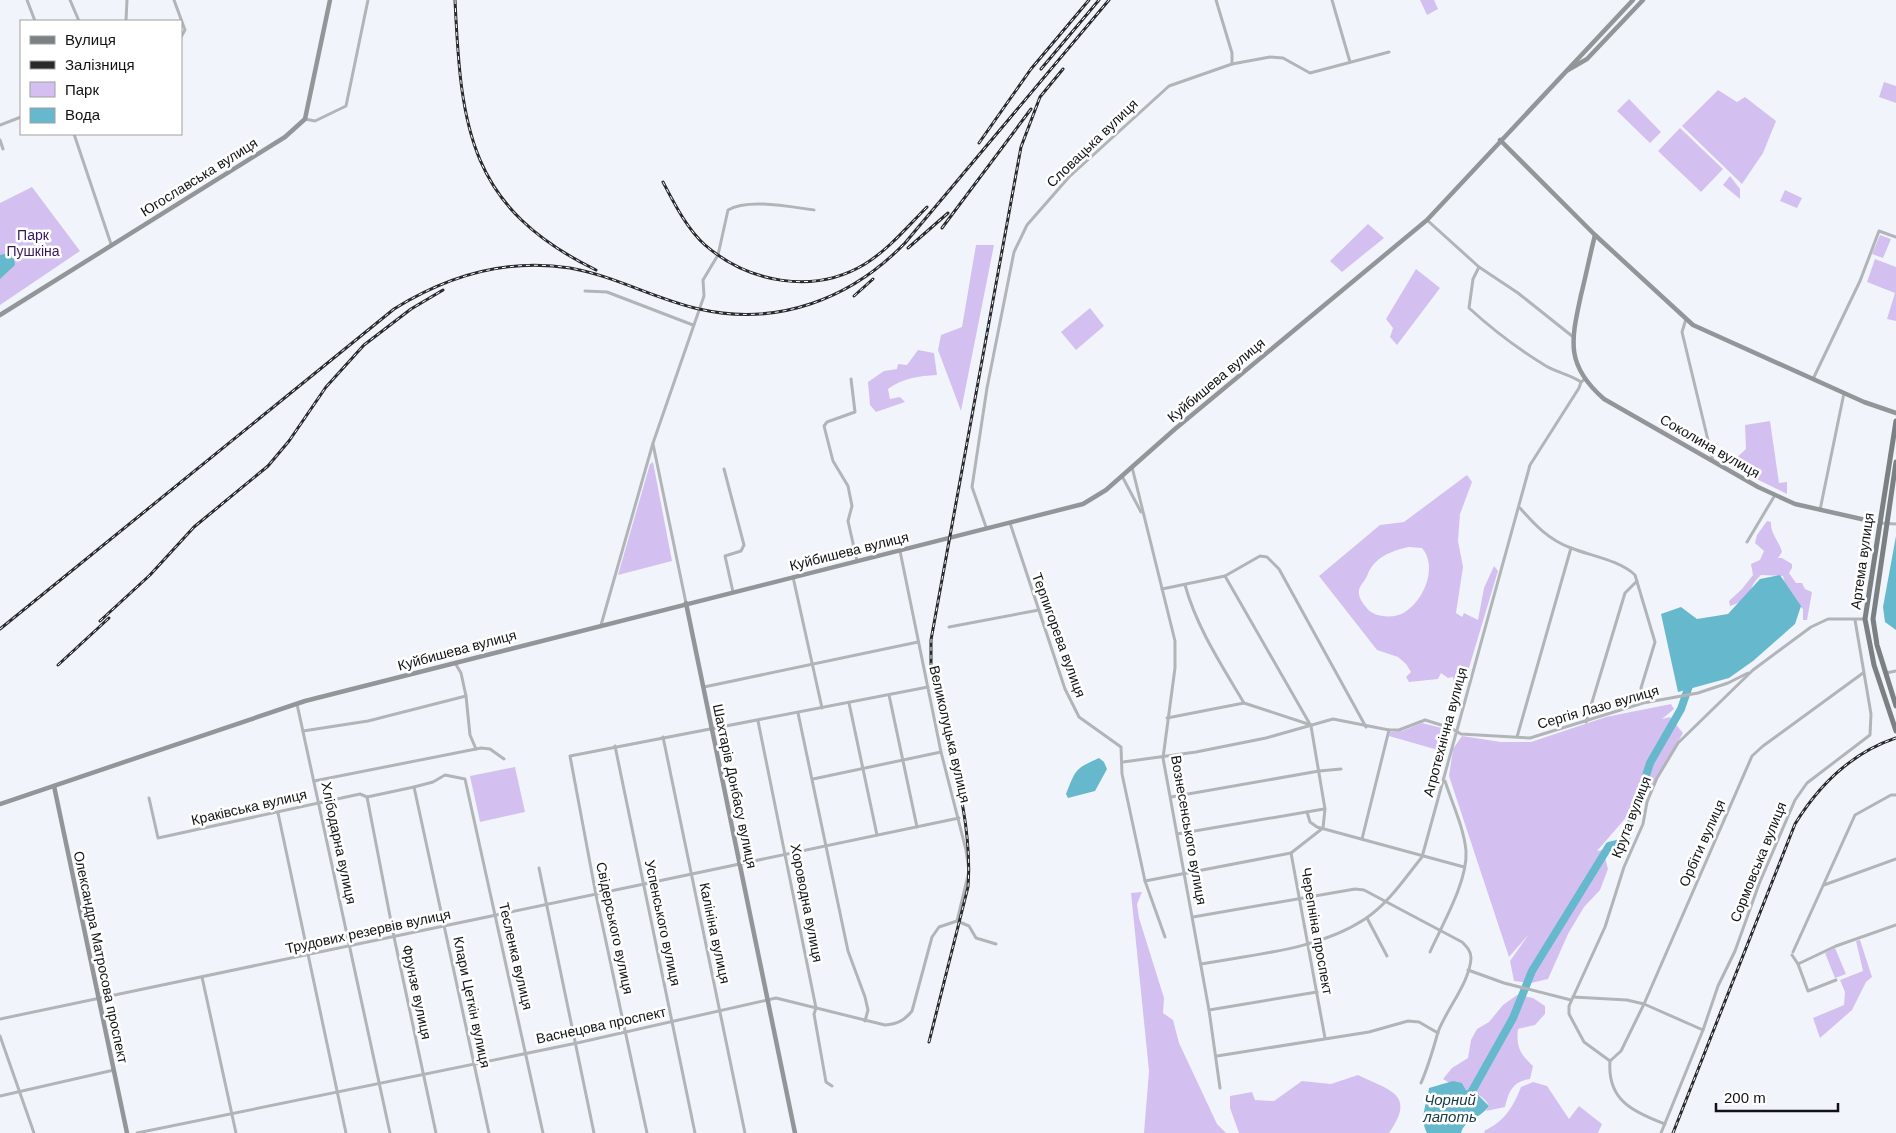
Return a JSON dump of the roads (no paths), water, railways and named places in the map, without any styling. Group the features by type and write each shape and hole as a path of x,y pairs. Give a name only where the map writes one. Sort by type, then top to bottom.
{"main road":[{"path":"304,119 330,0"},
{"name":"Куйбишева вулиця","path":"0,804 297,704 686,603 1083,504 1106,490 1132,466 1427,220 1633,0"},
{"name":"Куйбишева вулиця","path":"1564,72 1587,59 1643,0"},
{"path":"1582,54 1582,59 1587,59"},
{"name":"Югославська вулиця","path":"0,315 285,137 304,119"},
{"path":"1500,140 1595,235 1693,325 1844,393 1896,413"},
{"name":"Соколина вулиця","path":"1595,235 1572,336 1576,360 1583,381 1604,399 1775,495 1795,504 1879,523"},
{"name":"Артема вулиця","path":"1896,421 1865,618 1874,665 1896,731"},
{"name":"Артема вулиця","path":"1896,462 1873,619 1877,646 1896,706"},
{"name":"Шахтарів Донбасу вулиця","path":"686,603 795,1133"},
{"name":"Олександра Матросова проспект","path":"54,786 127,1133"}],"street":[{"path":"27,0 35,20"},
{"path":"70,0 79,20"},
{"path":"126,20 127,0"},
{"path":"174,0 181,20"},
{"path":"304,119 314,121 346,106 368,0"},
{"path":"1216,0 1232,53 1232,64"},
{"path":"1332,0 1350,62"},
{"path":"182,22 185,30 182,35"},
{"name":"Словацька вулиця","path":"986,527 972,487 989,380 1014,252 1027,225 1069,177 1166,88 1198,74 1232,64 1276,57 1310,73 1389,52"},
{"path":"0,125 20,117"},
{"path":"74,135 111,244"},
{"path":"0,140 3,150"},
{"path":"601,625 653,443 704,296 703,280 718,255 728,210 736,205 776,205 814,210"},
{"path":"1427,220 1479,267 1518,293 1572,336"},
{"path":"1813,379 1860,281 1879,231 1896,237"},
{"name":"Соколина вулиця","path":"1479,267 1473,279 1469,308 1493,331 1512,344 1553,370 1583,381"},
{"path":"585,291 607,292 693,325"},
{"path":"1686,319 1682,332 1713,461"},
{"path":"851,379 855,412 827,422 824,426 833,461 848,486 852,506 848,521 857,561"},
{"name":"Агротехнічна вулиця","path":"1201,964 1335,936 1367,918 1386,901 1422,857 1445,780 1445,770 1455,731 1532,460 1583,381"},
{"path":"1820,510 1844,393"},
{"name":"Шахтарів Донбасу вулиця","path":"653,443 686,603"},
{"name":"Вознесенського вулиця","path":"1132,466 1175,641 1175,668 1163,758 1217,1056 1216,1064 1220,1088"},
{"path":"724,469 742,536 743,550 726,555 725,558 733,592"},
{"name":"Вознесенського вулиця","path":"1122,476 1144,517"},
{"path":"1747,542 1775,495"},
{"path":"1519,508 1540,531 1570,548 1632,572 1637,581 1655,642 1641,688 1642,695 1648,702"},
{"name":"Терпигорева вулиця","path":"1010,522 1074,708 1094,729 1120,745 1123,762 1122,774 1146,881 1165,937"},
{"path":"1879,523 1896,524"},
{"path":"1517,737 1570,548"},
{"name":"Великолуцька вулиця","path":"900,551 941,752 959,818 969,871 957,921"},
{"path":"1162,589 1225,576 1260,556 1267,557 1279,569 1366,726"},
{"path":"1225,576 1311,726 1325,809 1324,828"},
{"path":"792,577 822,708"},
{"path":"1586,722 1625,593 1637,581"},
{"path":"1185,585 1192,608 1204,634 1244,703"},
{"path":"949,627 1039,610"},
{"name":"Крута вулиця","path":"1610,1061 1584,1042 1572,1022 1569,1006 1605,927 1624,866 1643,824 1646,802 1657,778 1678,743 1753,670 1812,627 1828,619 1855,620 1865,618"},
{"name":"Сормовська вулиця","path":"1662,1133 1703,1030 1718,986 1735,950 1759,884 1800,791 1807,783 1870,735 1871,714 1855,620"},
{"path":"704,687 918,642"},
{"path":"455,662 461,673 466,696 470,735 476,749"},
{"name":"Сергія Лазо вулиця","path":"1389,730 1399,730 1425,720 1451,728 1460,734 1530,738 1648,702 1728,684 1753,670"},
{"path":"1885,673 1896,671"},
{"name":"Орбіти вулиця","path":"1610,1061 1621,1051 1644,1004 1752,756 1863,673"},
{"path":"615,746 712,730 928,687"},
{"path":"889,695 917,827"},
{"path":"303,731 368,721 466,696"},
{"path":"849,703 877,836"},
{"path":"1168,718 1244,703 1311,726"},
{"name":"Хлібодарна вулиця","path":"297,704 390,1133"},
{"path":"798,713 848,952 868,1010 866,1021"},
{"path":"1123,762 1163,758 1266,738 1333,720 1389,730 1362,839"},
{"name":"Хороводна вулиця","path":"758,721 816,1008 814,1014 826,1082 832,1086"},
{"name":"Калініна вулиця","path":"663,737 745,1133"},
{"name":"Свідерського вулиця","path":"615,746 570,756 596,895 647,1133"},
{"name":"Успенського вулиця","path":"615,746 695,1133"},
{"path":"314,781 476,749 485,748 504,759"},
{"path":"813,779 941,752"},
{"path":"1171,797 1318,771 1341,769"},
{"name":"Краківська вулиця","path":"149,798 158,838 278,813 319,802 360,794 367,797 414,787 433,782 445,775 460,776 465,779 467,784"},
{"path":"1430,952 1462,878 1466,852 1445,780"},
{"name":"Тесленка вулиця","path":"467,784 543,1133"},
{"name":"Клари Цеткін вулиця","path":"414,787 489,1133"},
{"path":"1836,980 1808,991 1793,954 1855,815 1892,795 1896,795"},
{"name":"Фрунзе вулиця","path":"367,797 394,937 436,1133"},
{"path":"1177,834 1325,809"},
{"path":"1307,812 1313,826 1464,867"},
{"path":"278,813 346,1133"},
{"name":"Трудових резервів вулиця","path":"0,1019 496,917 959,818"},
{"name":"Черепніна проспект","path":"1324,828 1291,853 1325,1038"},
{"path":"1146,881 1291,853"},
{"path":"1824,885 1896,858"},
{"path":"539,868 577,1043 594,1133"},
{"path":"1192,917 1355,889 1364,890 1386,901 1465,945 1471,956 1467,972 1438,1033 1434,1050 1421,1084"},
{"path":"1367,918 1387,956"},
{"path":"957,921 969,926 976,938 996,944"},
{"name":"Васнецова проспект","path":"137,1133 577,1043 776,998 884,1025 905,1019 912,1011 932,937 939,927 957,921"},
{"path":"1798,964 1836,946 1896,925"},
{"path":"1467,972 1572,999 1627,1000 1644,1004 1703,1030"},
{"path":"202,977 236,1133"},
{"path":"1209,1010 1317,992"},
{"path":"1217,1056 1369,1032 1408,1021 1419,1022 1438,1033"},
{"path":"0,1036 34,1133"},
{"path":"1610,1061 1611,1082 1616,1094 1637,1114 1665,1124"},
{"path":"0,1096 114,1070"}],"water":[{"path":"13,252 15,265 0,279 0,255"},
{"path":"1896,536 1896,630 1885,622 1883,607"},
{"path":"1780,575 1801,606 1795,624 1753,661 1729,678 1678,692 1661,614 1681,607 1697,619 1728,614 1760,579"},
{"path":"1099,758 1104,762 1107,769 1095,791 1068,798 1066,794 1077,771"},
{"name":"Чорний лапоть","path":"1453,1081 1462,1083 1466,1090 1475,1092 1489,1106 1469,1122 1461,1133 1427,1133 1424,1110 1429,1088"}],"waterway":[{"path":"1467,1100 1513,1018 1532,971 1609,846 1625,842 1650,763 1681,709 1691,680"}],"railway":[{"path":"455,0 462,88 469,126 480,160 497,191 521,220 554,246 596,270"},
{"path":"979,143 1031,69 1089,0"},
{"path":"1041,69 1099,0"},
{"path":"0,629 394,309 435,287 478,272 523,266 547,266 570,268 603,276 683,305 728,314 784,311 811,304 837,293 884,263 905,243 1109,0"},
{"path":"929,1042 968,887 969,862 964,812 931,668 931,640 1021,147 1040,97 1063,69"},
{"path":"942,228 1031,109"},
{"path":"663,182 687,224 705,245 722,258 741,268 762,276 782,280 804,282 825,279 845,274 865,264 890,245 927,207"},
{"path":"908,248 948,213"},
{"path":"854,296 873,279"},
{"path":"100,621 150,575 194,527 268,466 289,441 326,387 364,345 411,309 443,290"},
{"path":"58,665 109,618"},
{"path":"1673,1133 1795,824 1815,796 1838,772 1865,752 1896,738"}],"park label":[{"name":"Парк Пушкіна","path":"33,244"}]}
